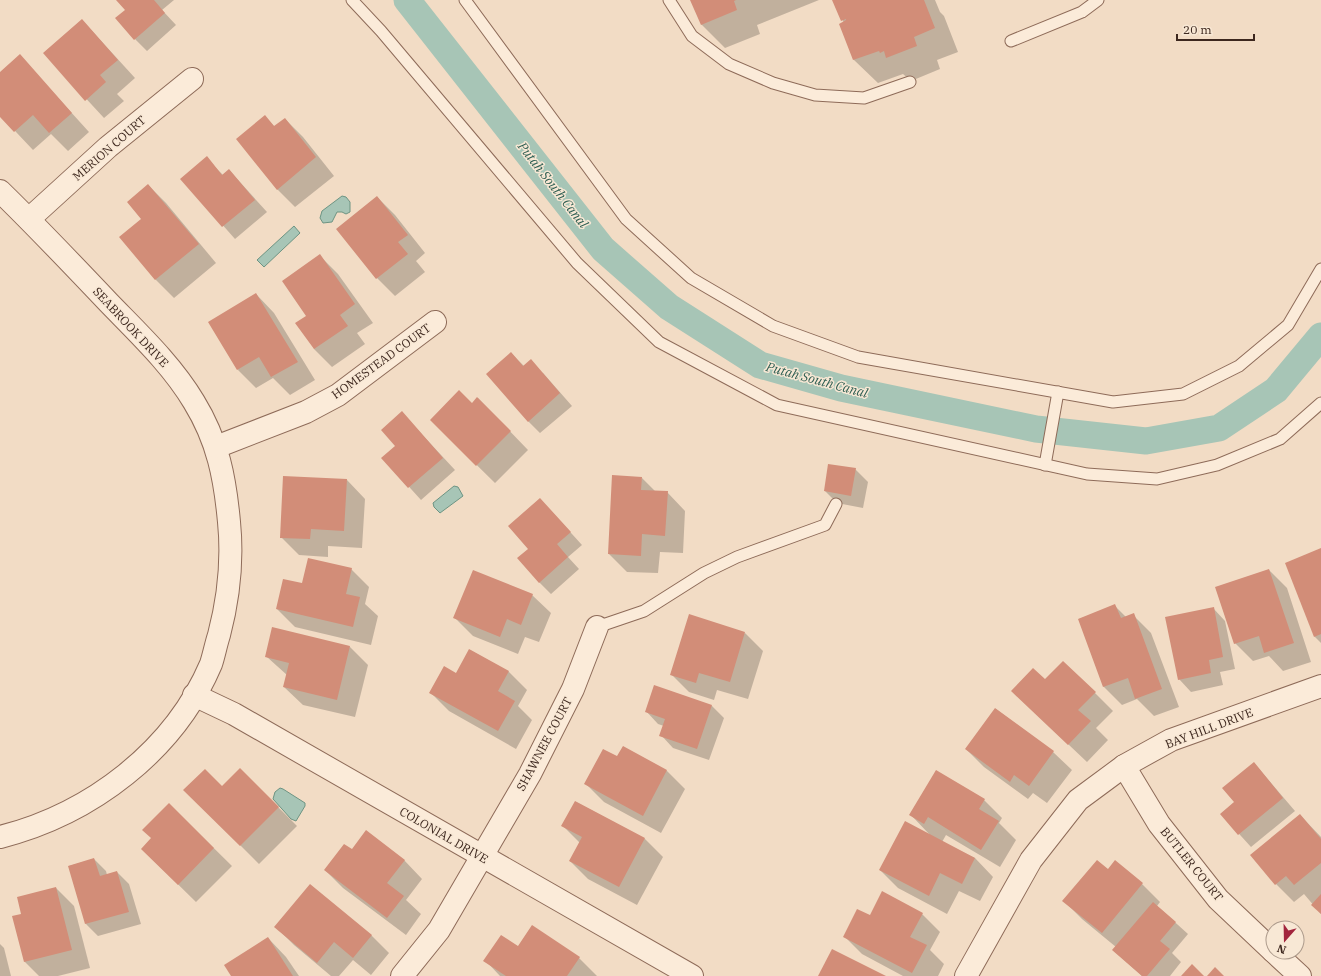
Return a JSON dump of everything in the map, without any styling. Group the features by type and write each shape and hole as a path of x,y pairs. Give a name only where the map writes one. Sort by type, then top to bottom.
{"street":[{"name":"MERION COURT","path":"29,219 108,147 192,79"},
{"name":"SEABROOK DRIVE","path":"0,191 29,219 157,352 194,402 216,447 227,495 232,554 223,617 211,663 179,719 151,752 116,783 66,814 21,832 0,837"},
{"name":"HOMESTEAD COURT","path":"216,447 306,412 338,395 434,322"},
{"name":"SHAWNEE COURT","path":"402,976 439,930 530,774 573,689 598,627"},
{"name":"BAY HILL DRIVE","path":"966,976 1031,860 1078,800 1124,766 1171,740 1321,686"},
{"name":"COLONIAL DRIVE","path":"194,694 234,714 482,857 670,971 692,976"},
{"name":"BUTLER COURT","path":"1124,766 1159,824 1218,899 1265,943"},
{"name":"BUTLER COURT","path":"1283,960 1300,976"}],"lane":[{"path":"352,0 382,31 576,263 659,342 777,405 1046,460 1087,474 1157,479 1217,465 1280,439 1321,403"},
{"path":"465,0 626,219 691,278 773,326 858,357 1057,398 1114,402 1183,394 1239,366 1288,325 1321,269"},
{"path":"669,0 692,36 729,64 773,83 815,95 864,98 910,82"},
{"path":"1011,41 1082,12 1098,0"},
{"path":"1046,460 1057,398"},
{"path":"598,627 644,611 704,573 737,558 825,525 836,504"}],"shaded area":[{"path":"342,196 346,197 350,202 350,212 346,214 337,212 332,222 323,223 320,218 322,211"},
{"path":"294,226 300,233 264,267 257,260"},
{"path":"454,486 458,487 463,496 440,513 434,507 433,503"},
{"path":"280,788 305,803 305,806 296,821 291,819 273,799 275,792"}],"building":[{"path":"116,0 154,0 165,13 134,40 115,18 125,10"},
{"path":"690,0 736,0 734,1 737,10 701,25"},
{"path":"832,0 924,0 935,28 914,37 917,46 886,58 884,51 880,53 879,51 853,60 839,24 846,19 841,21"},
{"path":"82,19 118,60 100,75 106,82 85,101 43,53"},
{"path":"20,54 72,113 49,133 33,115 14,132 0,117 0,72"},
{"path":"265,115 274,126 285,118 316,157 277,190 236,139"},
{"path":"207,156 222,175 229,169 255,200 222,227 180,179"},
{"path":"148,184 199,244 155,280 119,237 141,219 127,202"},
{"path":"377,196 408,235 398,242 408,254 376,279 336,229"},
{"path":"320,254 355,304 340,315 348,326 314,349 295,323 306,316 282,281"},
{"path":"256,293 298,362 271,377 259,357 237,370 208,322"},
{"path":"511,352 523,366 531,359 560,393 528,422 486,374"},
{"path":"459,390 472,403 477,397 511,431 476,466 430,420"},
{"path":"402,411 443,458 408,488 381,458 395,446 381,430"},
{"path":"828,464 856,468 851,496 824,491"},
{"path":"612,475 642,477 641,490 668,491 665,536 642,534 641,556 608,554"},
{"path":"283,476 347,479 344,531 311,529 310,539 280,538"},
{"path":"540,498 571,532 557,544 568,557 539,583 517,558 528,549 508,526"},
{"path":"1321,548 1321,634 1314,637 1285,563"},
{"path":"308,558 352,568 346,594 360,597 353,627 276,609 283,579 302,583"},
{"path":"1269,569 1294,643 1264,653 1259,636 1234,644 1215,587"},
{"path":"473,570 533,594 521,625 507,619 500,637 453,618"},
{"path":"1115,604 1121,618 1134,613 1162,689 1135,699 1128,678 1103,687 1078,619"},
{"path":"1214,607 1223,657 1209,660 1211,673 1178,680 1165,617"},
{"path":"689,614 745,632 730,682 699,673 696,683 670,675"},
{"path":"272,627 350,646 337,700 283,687 289,663 265,657"},
{"path":"469,649 509,671 498,691 515,701 498,731 429,693 444,666 456,673"},
{"path":"1063,661 1096,692 1078,710 1091,721 1068,745 1011,691 1033,668 1045,679"},
{"path":"654,685 712,705 697,749 659,736 665,719 645,712"},
{"path":"995,708 1054,751 1029,786 1014,775 1010,782 965,749"},
{"path":"623,746 667,770 643,816 584,784 603,749 617,756"},
{"path":"1254,762 1283,798 1238,835 1220,814 1234,802 1222,788"},
{"path":"240,768 279,807 240,846 183,790 205,769 222,786"},
{"path":"936,770 985,799 979,809 999,821 981,850 928,817 924,824 909,815"},
{"path":"575,801 645,838 619,887 569,861 582,837 561,826"},
{"path":"169,803 214,848 178,885 141,849 151,838 142,830"},
{"path":"1300,814 1321,839 1321,863 1294,885 1286,876 1275,885 1250,855"},
{"path":"905,821 975,858 962,884 940,873 929,896 879,870"},
{"path":"366,830 405,860 387,883 404,896 387,918 324,870 344,844 352,849"},
{"path":"94,858 100,876 117,871 129,912 85,924 68,866"},
{"path":"1097,860 1108,869 1115,860 1143,883 1102,933 1062,901"},
{"path":"310,884 372,935 353,958 334,942 317,963 274,927"},
{"path":"56,887 72,950 24,962 12,916 21,914 17,897"},
{"path":"882,891 923,913 910,937 927,945 912,973 843,937 857,909 870,915"},
{"path":"1321,894 1321,914 1311,905"},
{"path":"1153,902 1176,922 1160,941 1170,949 1147,976 1142,976 1112,950"},
{"path":"532,925 580,957 567,976 506,976 483,961 501,935 518,946"},
{"path":"268,937 293,976 231,976 224,965"},
{"path":"832,949 886,976 818,976"},
{"path":"1192,964 1204,976 1181,976"},
{"path":"1215,967 1224,976 1207,976"}],"waterway":[{"name":"Putah South Canal","path":"407,0 603,249 669,307 760,365 841,388 1036,429 1146,441 1219,428 1276,390 1321,336"}]}
